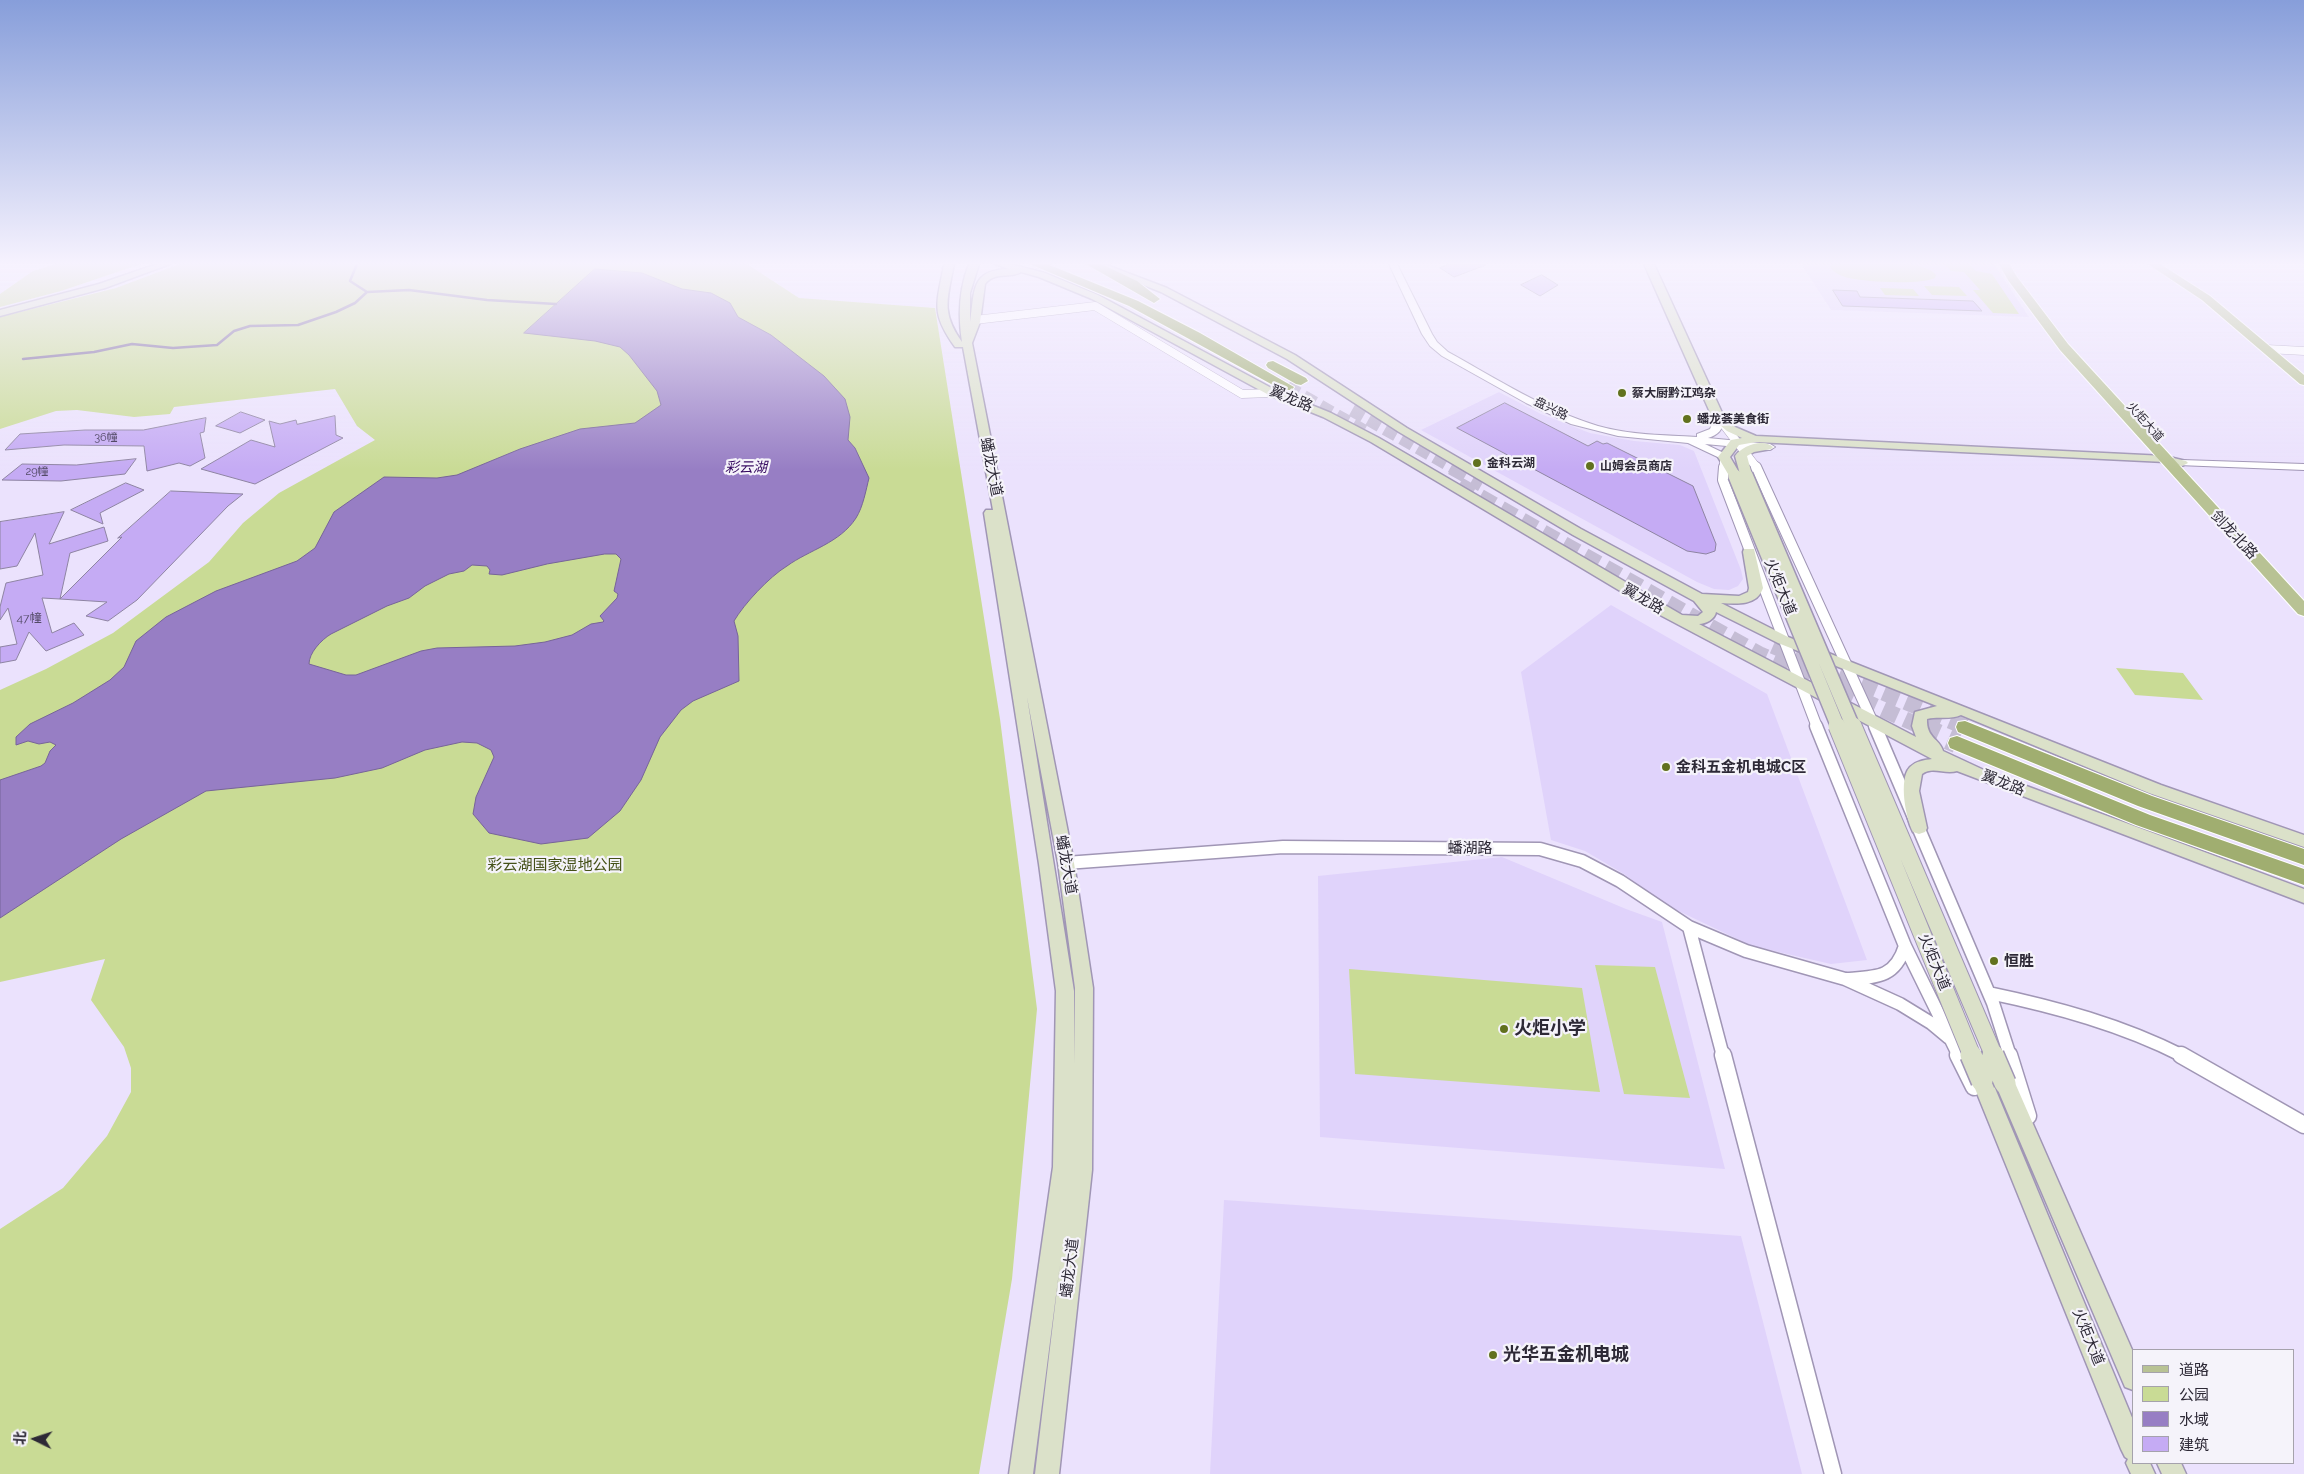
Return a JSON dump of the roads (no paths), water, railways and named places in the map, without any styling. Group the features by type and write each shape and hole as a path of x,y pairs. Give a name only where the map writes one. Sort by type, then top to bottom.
{"highway":[{"name":"翼龙路","path":"1188,333 1286,387"},
{"name":"翼龙路","path":"1215,333 1301,380"},
{"name":"翼龙路","path":"1967,729 2144,810 2304,878"},
{"name":"翼龙路","path":"2144,810 2304,857"}],"main road":[{"path":"950,333 963,344 969,333"},
{"name":"蟠龙大道","path":"961,333 1048,864 1065,991 1063,1167 1021,1474"},
{"name":"翼龙路","path":"1163,333 1273,393 1327,415 1375,440 1678,618 1945,759 1981,775 2304,896"},
{"name":"翼龙路","path":"1245,333 1291,357 1403,430 1577,532 1697,598 1783,640 1847,666 1967,729 2155,789 2304,840"},
{"path":"1681,333 1719,419 1737,433 1756,439"},
{"name":"火炬大道","path":"2053,333 2064,348 2173,463"},
{"name":"火炬大道","path":"2065,333 2173,463"},
{"path":"2247,333 2304,381"},
{"name":"蟠龙大道","path":"963,344 1066,863 1084,988 1082,1170 1046,1474"},
{"path":"1740,476 1724,457 1735,442 1756,439"},
{"name":"火炬大道","path":"1756,439 2173,463"},
{"name":"火炬大道","path":"1744,452 1754,448 1770,447 2173,463"},
{"path":"1740,476 1741,456 1744,452"},
{"name":"剑龙北路","path":"2173,463 2304,594"},
{"name":"剑龙北路","path":"2173,463 2304,611"},
{"name":"火炬大道","path":"1740,476 1982,1081 2132,1447"},
{"name":"火炬大道","path":"1740,476 2132,1377"},
{"path":"1697,598 1731,601 1741,600 1754,594 1756,588 1749,552"},
{"path":"1678,618 1701,620 1710,614 1708,608 1697,598"},
{"path":"1945,759 1929,745 1924,737 1918,723 1920,716 1937,711 1967,729"},
{"path":"1919,828 1910,787 1911,778 1915,770 1934,764 1981,775"}],"street":[{"path":"1140,333 1242,394 1273,393"},
{"name":"盘兴路","path":"1427,333 1430,339 1444,354 1556,413 1587,426 1617,433 1735,442 1770,447"},
{"path":"2267,350 2304,351"},
{"path":"1678,438 1710,434 1719,427 1719,419"},
{"path":"1719,419 1759,471 1919,828 1989,992 2047,1180"},
{"path":"1678,438 1693,442 1724,457 1723,480 1749,552 1798,681 1905,946 1949,1038 2023,1179"},
{"path":"2173,463 2304,467"},
{"name":"蟠湖路","path":"1066,863 1283,848 1540,849 1582,861 1620,881 1689,927 1746,951 1845,979"},
{"path":"1689,927 1833,1474"},
{"path":"1845,979 1875,977 1891,971 1898,965 1905,946"},
{"path":"1845,979 1900,1004 1931,1023 1949,1038"},
{"path":"1989,992 2041,1004 2135,1034 2234,1082 2304,1125"}],"water":[{"name":"彩云湖","path":"524,333 767,333 824,376 845,399 850,417 848,440 855,448 869,478 861,509 849,527 833,540 780,571 758,591 738,614 734,621 738,636 739,681 693,701 681,710 660,737 641,780 620,811 588,838 541,844 489,833 473,814 476,797 494,757 491,750 477,743 462,742 425,750 382,768 335,778 206,791 121,839 0,918 0,780 41,766 45,763 50,751 56,745 50,742 39,744 28,741 16,745 16,737 30,724 73,703 110,680 124,667 136,641 166,617 216,591 297,561 315,548 334,512 384,477 437,478 457,475 520,449 580,429 635,423 661,405 657,391 629,355 620,347 595,341","holes":["605,554 616,554 621,559 614,591 618,594 617,598 600,616 604,621 591,624 572,635 545,642 515,646 437,648 421,651 356,675 346,675 309,664 316,647 331,634 387,606 409,598 425,586 449,574 464,571 472,565 487,566 490,570 489,574 502,575 547,564"]}],"waterway":[{"path":"23,359 94,352 132,344 173,348 217,345 232,333"}],"tunnel":[{"path":"1287,387 1364,431"},
{"path":"1352,410 1454,468"},
{"path":"1452,467 1482,484"},
{"path":"1459,485 1759,654 1922,727"},
{"path":"1773,646 1965,727 1963,726"},
{"path":"1919,726 1957,743"}],"place":[{"name":"蔡大厨黔江鸡杂","path":"1622,393"},
{"name":"蟠龙荟美食街","path":"1687,419"},
{"name":"金科云湖","path":"1477,463"},
{"name":"山姆会员商店","path":"1590,466"},
{"name":"金科五金机电城C区","path":"1666,767"},
{"name":"恒胜","path":"1994,961"},
{"name":"火炬小学","path":"1504,1029"},
{"name":"光华五金机电城","path":"1493,1355"}],"park label":[{"name":"彩云湖国家湿地公园","path":"555,865"}]}
